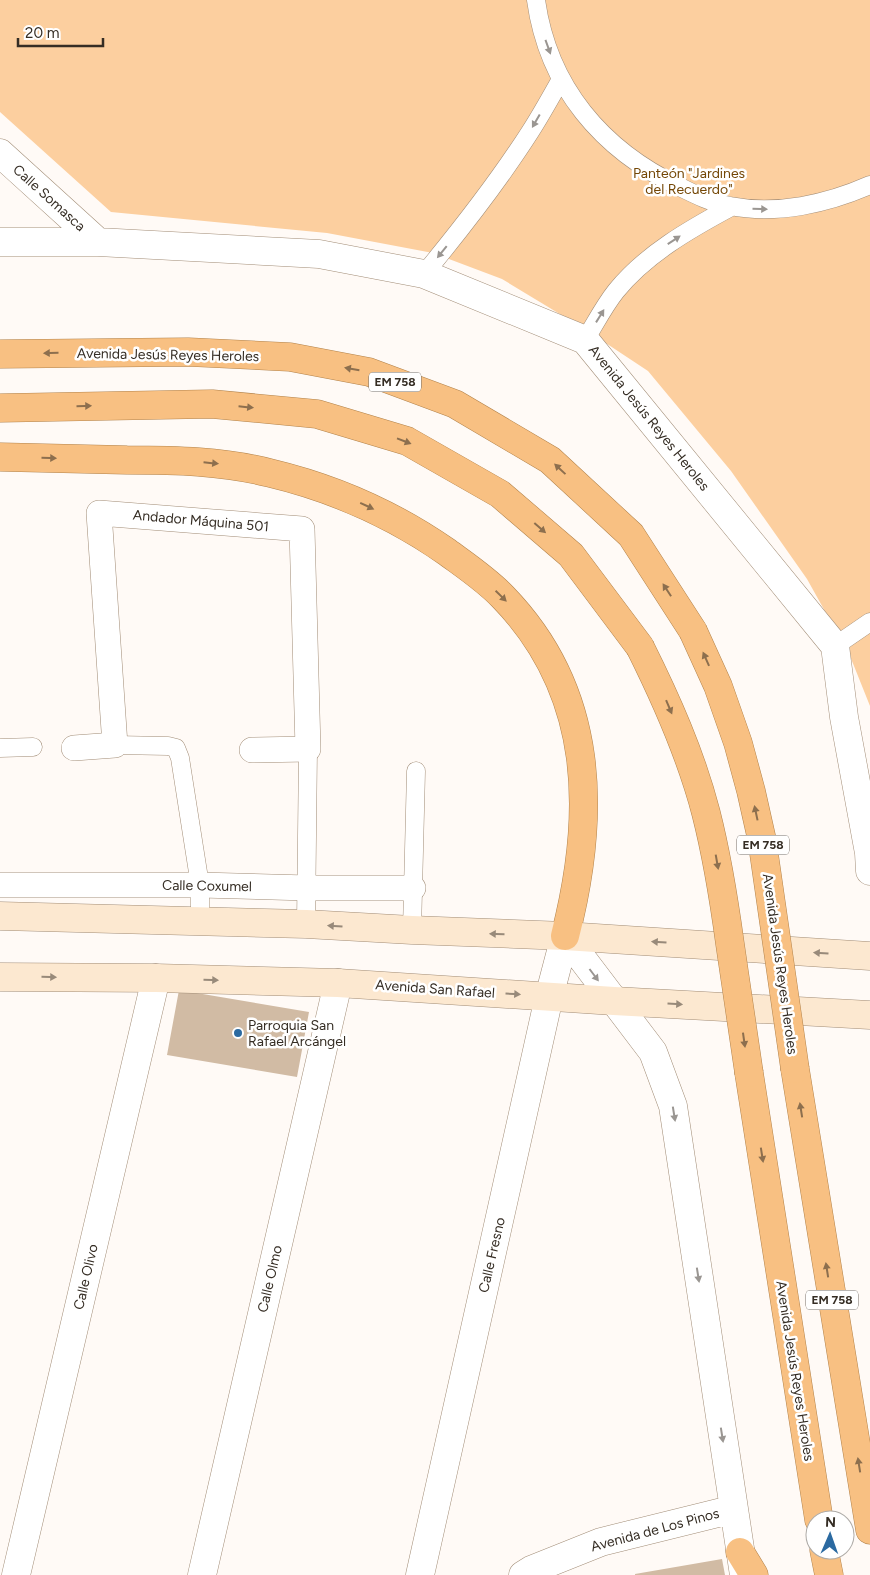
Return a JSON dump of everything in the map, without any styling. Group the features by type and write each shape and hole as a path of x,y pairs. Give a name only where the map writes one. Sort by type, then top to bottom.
{"highway":[{"name":"Avenida Jesús Reyes Heroles","path":"0,354 188,352 290,357 369,372 455,404 550,460 632,535 693,631 718,686 752,791 762,840 794,1069 870,1530"},
{"name":"Avenida Jesús Reyes Heroles","path":"0,408 212,404 318,414 407,441 500,494 571,556 640,647 660,687 694,771 716,854 817,1510"},
{"path":"0,457 184,461 270,472 312,484 352,499 393,518 431,541 468,567 502,596 526,624 545,654 561,686 571,712 578,741 584,799 583,834 575,894 565,936"},
{"path":"826,1560 829,1575"},
{"path":"742,1563 754,1575"}],"main road":[{"path":"0,916 306,924 565,936 870,956"},
{"name":"Avenida San Rafael","path":"0,977 156,978 338,983 870,1015"}],"street":[{"name":"Calle Somasca","path":"0,153 98,242"},
{"name":"Avenida Jesús Reyes Heroles","path":"0,242 98,242 320,254 424,274 585,340 835,646"},
{"name":"Andador Máquina 501","path":"115,745 100,513 302,529 308,749"},
{"path":"835,646 844,717 869,853 870,871"},
{"path":"74,748 115,745"},
{"path":"252,750 308,749"},
{"name":"Calle Coxumel","path":"0,885 414,888"},
{"path":"565,936 653,1052 673,1106 742,1563"},
{"name":"Calle Fresno","path":"420,1575 549,996 565,936"},
{"name":"Calle Olivo","path":"16,1575 156,978"},
{"name":"Calle Olmo","path":"202,1575 338,983"},
{"name":"Avenida de Los Pinos","path":"522,1575 601,1542 734,1509"}],"lane":[{"path":"536,0 545,42 561,79 581,109 596,127 624,153 664,180 712,202 731,207 774,209 824,202 850,194 870,185"},
{"path":"424,274 460,231 495,183 530,132 561,79"},
{"path":"585,340 615,292 635,270 689,230 731,207"},
{"path":"835,646 870,622"},
{"path":"115,745 168,746 176,748 180,758 200,885 200,921"},
{"path":"0,748 33,747"},
{"path":"306,924 308,888 308,749"},
{"path":"412,930 416,771"}],"green space":[{"name":"Panteón \"Jardines del Recuerdo\"","path":"0,0 870,0 870,706 850,656 807,579 731,471 648,371 583,328 502,279 433,253 327,233 111,212 0,112"}],"building":[{"name":"Parroquia San Rafael Arcángel","path":"179,990 309,1012 297,1077 167,1055"},
{"path":"722,1559 725,1575 635,1575 635,1574"}],"place":[{"name":"Parroquia San Rafael Arcángel","path":"238,1033"}]}
